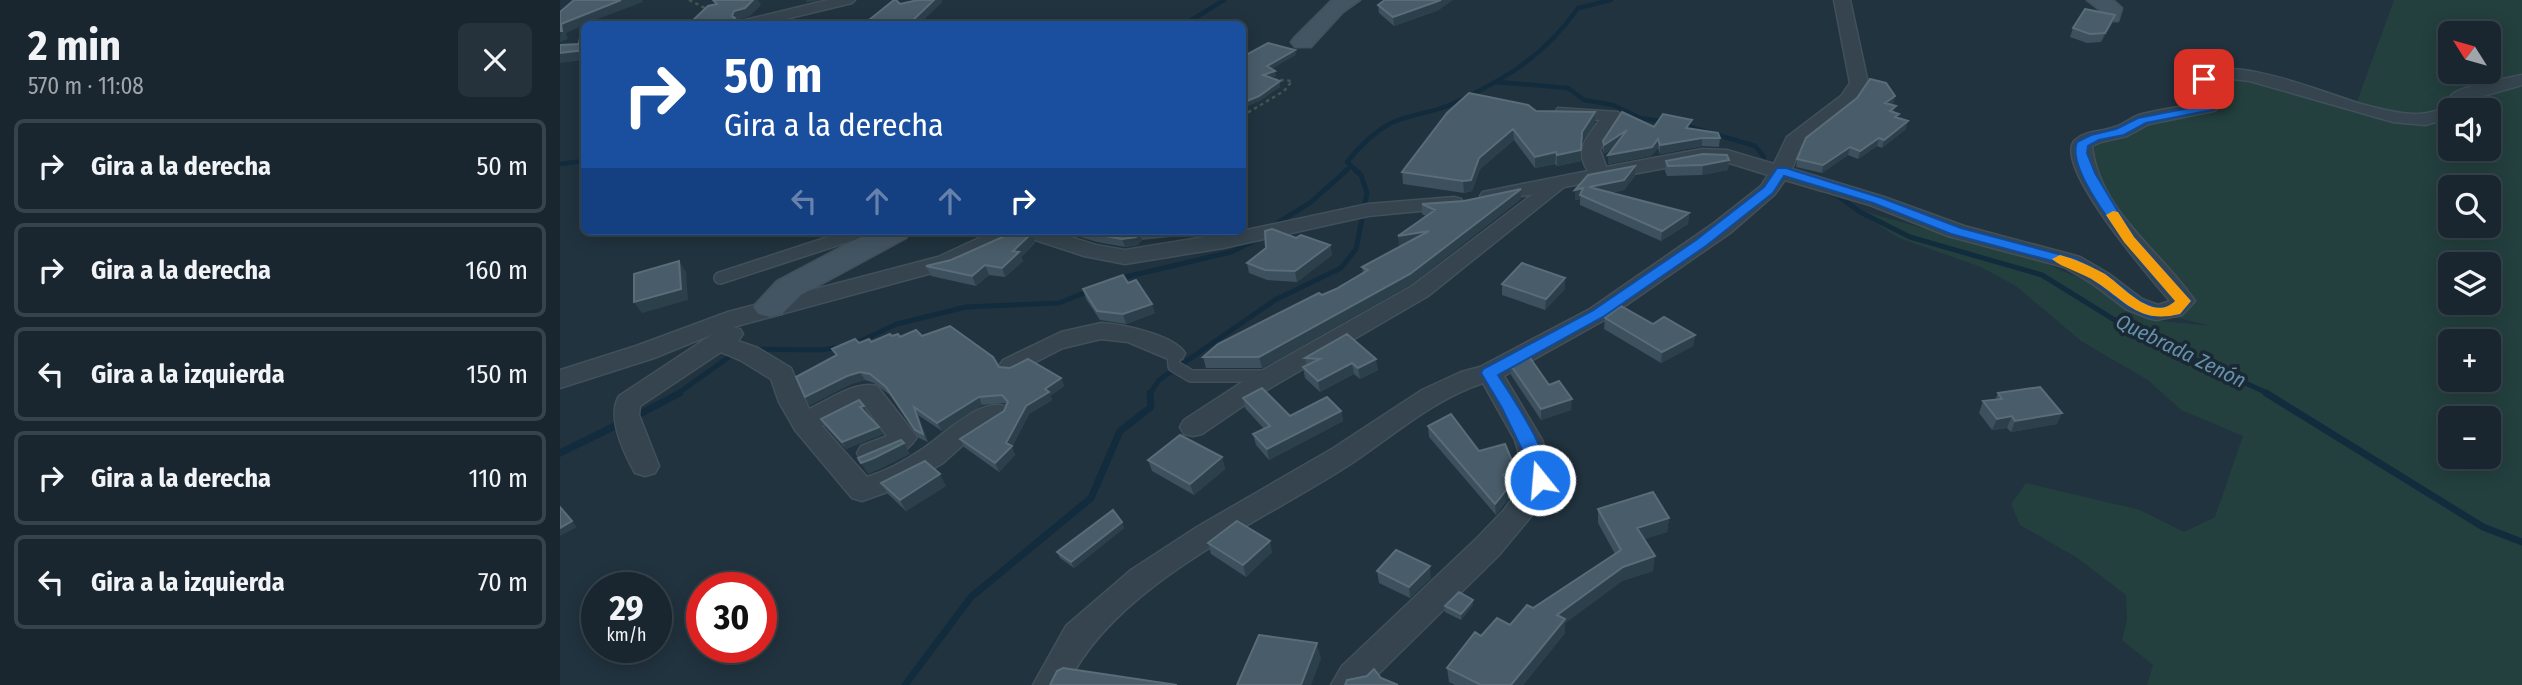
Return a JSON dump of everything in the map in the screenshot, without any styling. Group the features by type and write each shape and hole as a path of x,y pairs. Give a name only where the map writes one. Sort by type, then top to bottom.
{"street":[{"path":"760,21 847,0"},
{"path":"1303,42 1335,7 1349,0"},
{"path":"1050,685 1080,633 1142,579 1215,529 1301,481 1431,398 1472,376 1489,373 1598,314 1711,236 1768,190 1781,171 1794,141 1848,100 1859,83 1842,0"},
{"path":"1042,235 1092,251 1125,257 1223,241 1293,224 1365,211 1456,203 1702,155 1727,156 1877,201 1956,231 2072,262 2102,279 2134,304 2156,313 2174,310 2183,301 2129,239 2112,213 2089,173 2081,153 2082,144 2095,137 2120,132 2143,120 2208,107 2217,101 2204,79 2222,72 2271,82 2377,113 2429,119 2438,116"},
{"path":"2459,98 2522,79"},
{"path":"1544,111 1612,116 1591,144 1591,160 1602,175"},
{"path":"1193,427 1271,376 1420,291 1557,184"},
{"path":"770,307 789,288 888,235"},
{"path":"560,379 770,307 946,262 1003,235"},
{"path":"645,466 628,421 628,402 731,347 772,312 770,307"},
{"path":"1012,366 1050,343 1070,335 1085,333 1133,335 1178,364"},
{"path":"731,347 782,374 792,402 804,423 862,490 866,491 933,456 953,438 996,412"},
{"path":"1348,685 1354,676 1490,545 1535,493 1540,480 1539,466 1489,373"},
{"path":"804,423 864,392 869,393 892,420 903,439 841,465"}],"lane":[{"path":"720,278 852,235"},
{"path":"1147,336 1161,342 1178,364 1200,376 1271,376"}],"path":[{"path":"690,0 715,14"},
{"path":"1246,114 1284,91 1292,81 1275,78 1260,81"}],"green space":[{"path":"2394,0 2522,0 2522,685 2147,685 2153,665 2122,640 2127,620 2126,595 2076,557 2020,525 2011,504 2026,483 2140,510 2184,532 2215,517 2243,436 2181,410 2148,380 2081,341 2016,286 1981,267 1899,238 1861,214 1866,212 2042,262 2097,286 2128,310 2162,321 2212,326 2156,313 2183,301 2129,239 2082,144 2217,100 2204,79 2222,72 2355,107"}],"building":[{"path":"574,0 621,0 561,24 560,31 560,12"},
{"path":"713,0 753,0 745,8 734,11 732,16 735,18 732,21 692,21 708,6 717,4"},
{"path":"894,0 900,4 934,0 912,21 868,21"},
{"path":"1385,0 1441,0 1393,17 1378,5"},
{"path":"2085,9 2115,15 2105,33 2090,34 2073,28"},
{"path":"581,32 581,50 560,53 560,45 579,44"},
{"path":"1268,43 1295,50 1267,66 1275,71 1263,75 1280,81 1246,101 1246,55"},
{"path":"1870,79 1886,83 1895,96 1885,103 1896,106 1890,111 1899,114 1895,117 1908,121 1884,140 1879,138 1860,151 1850,147 1823,165 1797,159 1806,138 1857,98"},
{"path":"1469,93 1528,105 1536,111 1595,112 1582,132 1581,150 1535,157 1513,129 1479,158 1471,180 1402,172 1447,113"},
{"path":"1622,112 1654,127 1663,114 1692,120 1686,128 1718,133 1720,138 1660,145 1658,139 1652,147 1608,155 1627,130 1604,145 1603,141"},
{"path":"1703,154 1727,155 1729,160 1703,165 1668,166 1666,161"},
{"path":"1635,166 1624,180 1589,187 1689,213 1662,231 1580,195 1583,188 1575,190 1588,175"},
{"path":"1521,189 1410,274 1259,357 1203,357 1218,344 1319,293 1322,295 1336,289 1368,270 1362,267 1429,231 1398,236 1435,210 1422,204 1464,201"},
{"path":"1272,229 1296,238 1301,235 1330,245 1295,271 1265,270 1247,263 1266,248 1265,231"},
{"path":"1007,235 1030,235 1013,251 1019,252 1002,268 985,265 972,276 926,266 951,260"},
{"path":"1100,235 1138,235 1122,239"},
{"path":"679,261 681,289 634,302 634,274"},
{"path":"1522,263 1565,278 1546,299 1502,284"},
{"path":"1123,275 1128,283 1136,280 1152,304 1123,314 1097,311 1083,289"},
{"path":"1621,306 1653,324 1664,317 1695,335 1662,352 1605,318"},
{"path":"950,326 993,357 999,367 1010,368 1028,359 1061,378 1045,389 1049,392 1026,406 1006,443 1012,446 995,463 960,439 1004,411 1008,402 1002,395 979,397 937,423 914,407 923,434 915,430 886,387 870,374 860,372 847,376 805,397 796,377 837,355 832,349 855,339 859,343 869,339 871,342 890,334 898,334 900,337 916,330 922,336"},
{"path":"1347,334 1376,359 1358,368 1352,363 1318,381 1303,367 1320,359 1305,358"},
{"path":"1528,355 1549,385 1559,381 1572,399 1541,409 1510,364"},
{"path":"2040,387 2062,413 2015,421 2012,416 1997,419 1983,401 2002,399 1998,393"},
{"path":"1262,388 1290,416 1327,397 1341,411 1267,449 1253,434 1270,426 1243,398"},
{"path":"859,400 864,406 860,407 879,427 842,442 821,419"},
{"path":"1451,414 1479,451 1505,444 1516,470 1503,475 1511,484 1495,504 1428,426"},
{"path":"1180,435 1222,457 1190,484 1148,460"},
{"path":"901,440 904,443 874,458 861,463 858,458"},
{"path":"925,461 940,474 900,500 881,483"},
{"path":"1653,492 1669,518 1637,528 1655,556 1623,567 1557,615 1565,619 1511,685 1481,685 1447,668 1475,632 1481,636 1497,618 1510,625 1527,605 1533,608 1621,550 1598,509"},
{"path":"560,507 572,521 560,528"},
{"path":"1113,510 1122,522 1071,562 1057,552"},
{"path":"1237,521 1270,541 1243,565 1208,543"},
{"path":"1396,550 1430,566 1409,587 1377,571"},
{"path":"1459,592 1473,600 1461,614 1445,606"},
{"path":"1259,635 1317,643 1301,685 1237,685"},
{"path":"1063,668 1177,685 1050,685 1057,671"},
{"path":"1374,669 1381,678 1398,685 1345,685 1347,680 1367,676"}],"waterway":[{"path":"1190,21 1224,0"},
{"path":"1357,171 1347,162 1367,140 1385,127 1398,120 1445,107 1489,86 1522,65 1552,40 1578,8 1611,0"},
{"name":"Quebrada Zenón","path":"1496,82 1568,88 1584,100 1613,105 1640,118 1666,122"},
{"name":"Quebrada Zenón","path":"1684,125 1755,146 1764,157"},
{"path":"560,164 581,161"},
{"path":"1345,171 1350,167"},
{"path":"1268,229 1311,202 1347,170"},
{"path":"1150,394 1159,380 1275,300 1341,268 1356,249 1367,193 1361,175 1355,170"},
{"name":"Quebrada Zenón","path":"1824,191 1837,195 1860,212 1910,237 2042,275 2126,327 2269,394"},
{"path":"1117,279 1231,252 1258,239"},
{"path":"852,345 897,324 966,307 1059,303 1091,290"},
{"path":"751,349 820,350 842,347"},
{"path":"677,394 729,357 738,354"},
{"path":"634,417 680,393"},
{"name":"Quebrada Zenón","path":"2266,393 2483,527 2522,542"},
{"path":"905,685 971,597 1091,498 1120,431 1151,407 1150,394"},
{"path":"560,453 621,423"}],"slow traffic":[{"path":"2060,259 2072,262 2102,279 2134,304 2156,313 2174,310 2183,301 2129,239 2113,215"}],"route":[{"path":"1540,480 1539,466 1489,373 1598,314 1701,243 1768,190 1781,171 1877,201 1956,231 2072,262 2102,279 2134,304 2156,313 2174,310 2183,301 2129,239 2112,213 2089,173 2081,153 2082,144 2095,137 2120,132 2143,120 2208,107 2217,101 2204,79"}]}
